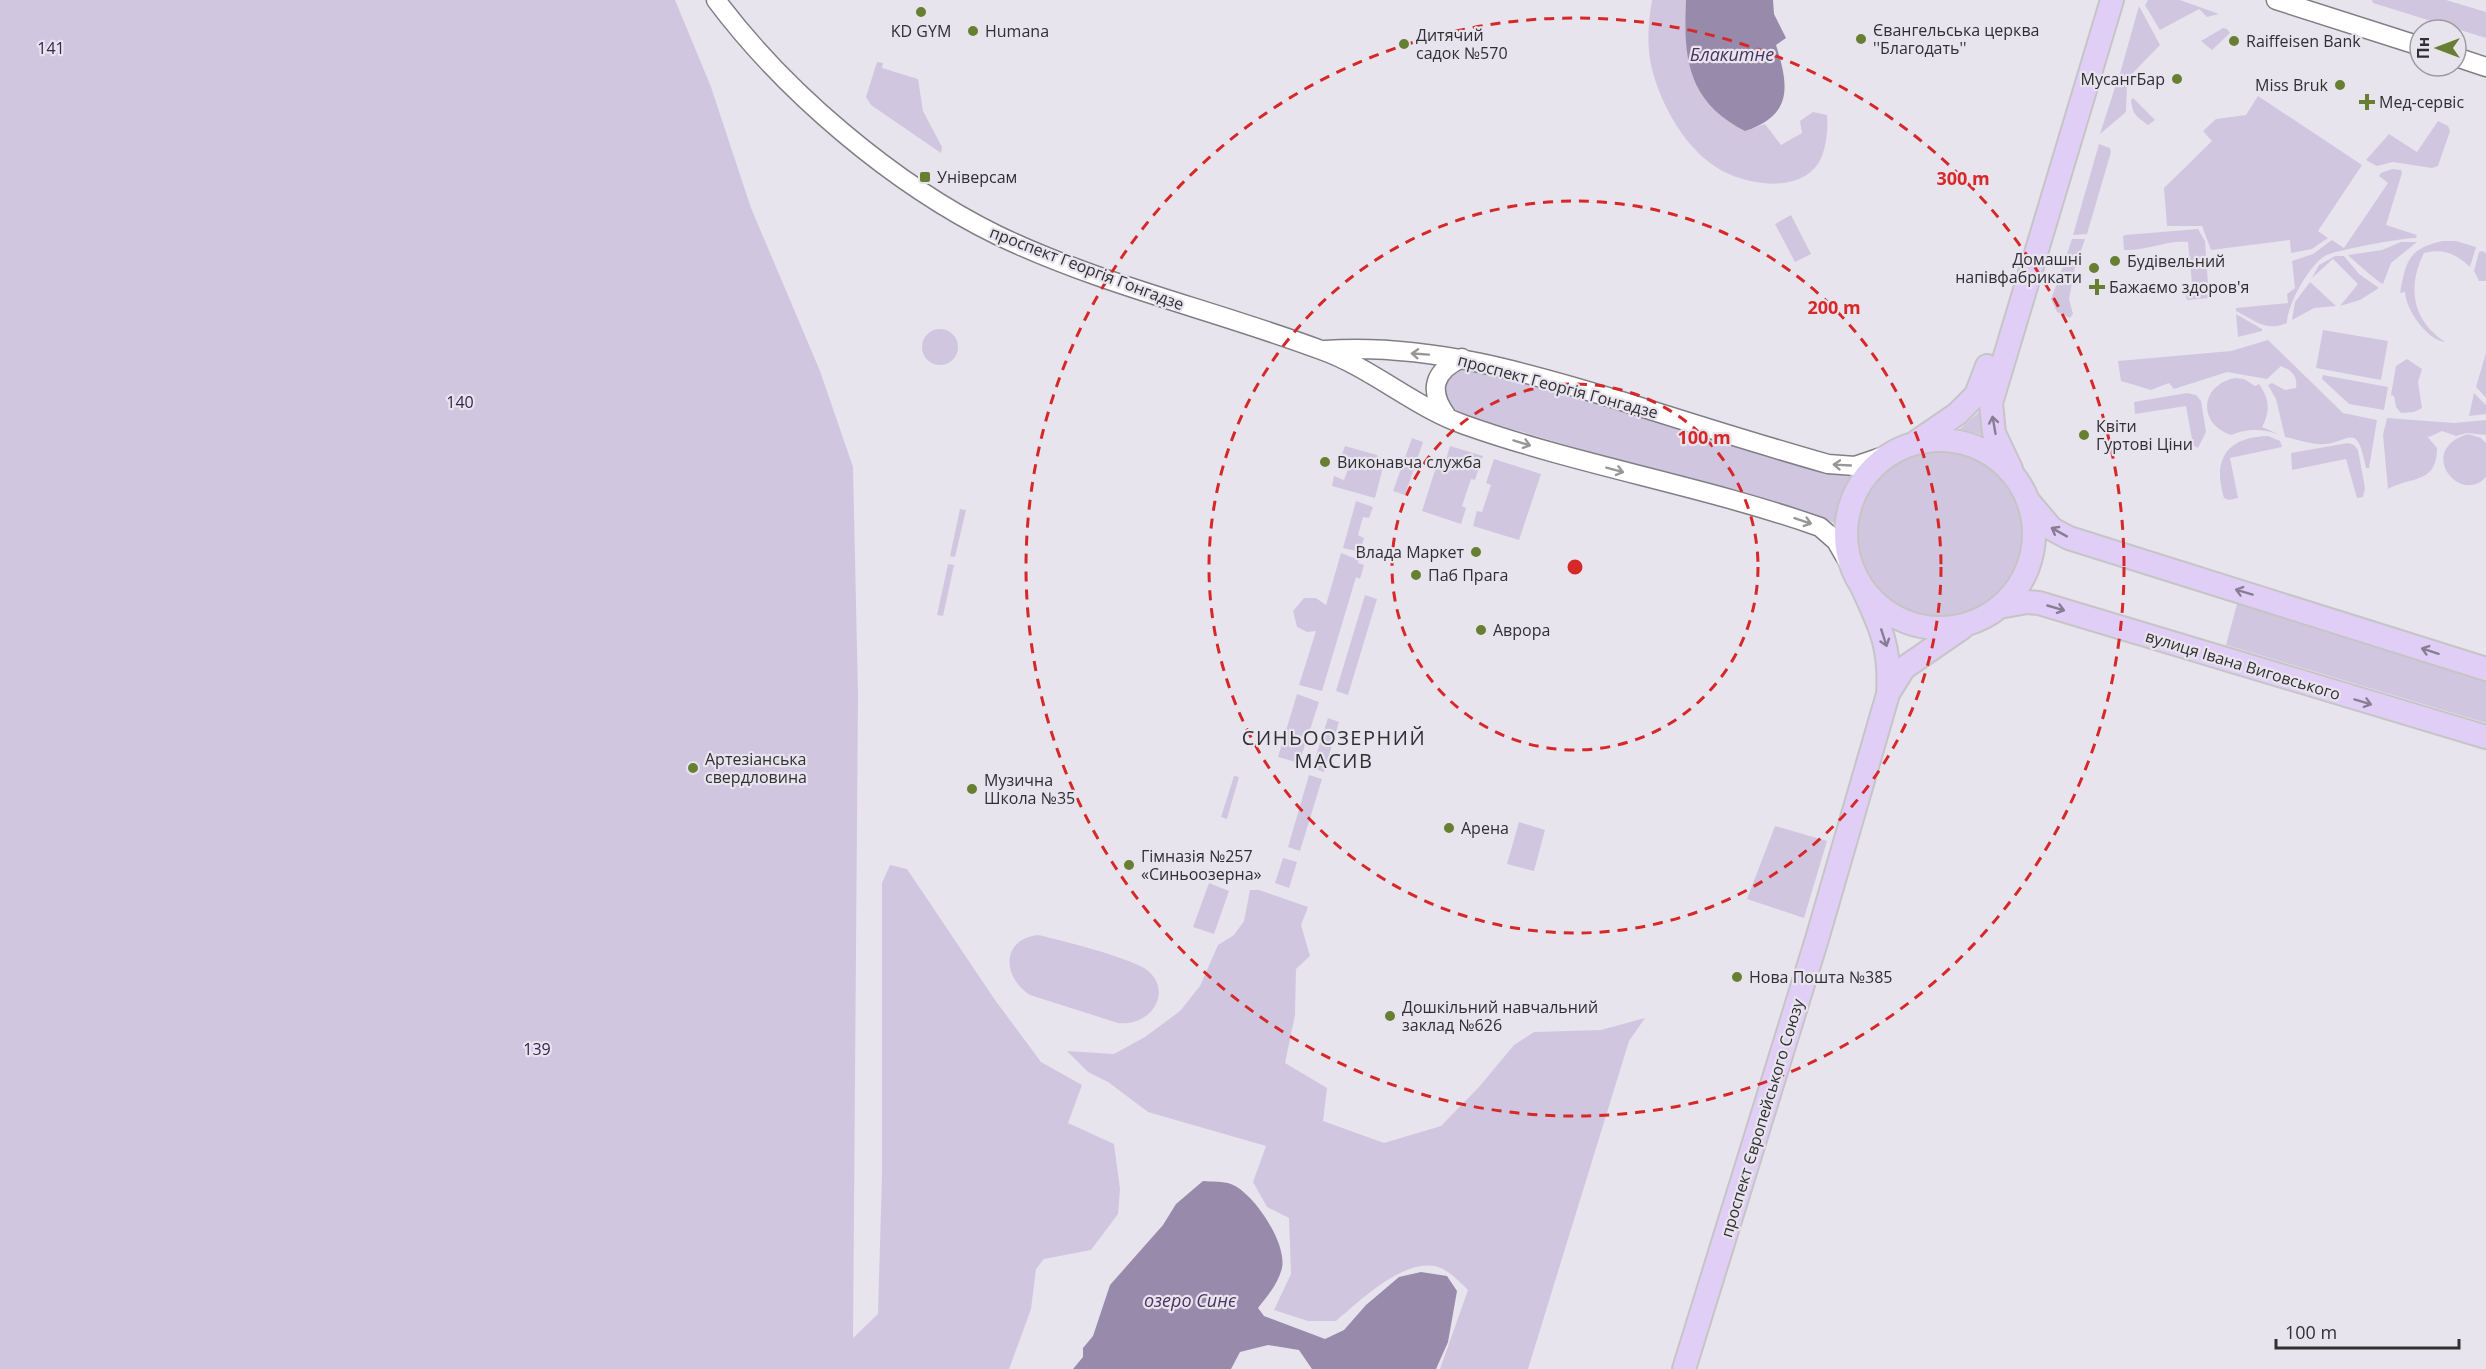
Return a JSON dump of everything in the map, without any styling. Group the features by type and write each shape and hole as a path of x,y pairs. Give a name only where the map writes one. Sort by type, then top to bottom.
{"main road":[{"path":"2098,0 1977,395 1957,414 1877,464 1864,478 1848,514 1846,534 1858,579 1886,611 1917,626 1943,628 1968,624 1999,607 2022,580 2031,555 2034,529 2020,487 1994,433 1990,403 2112,0"},
{"path":"1902,449 1950,441 1969,445 2003,464 2040,518 2052,529 2069,537 2486,669"},
{"name":"проспект Європейського Союзу","path":"1684,1369 1817,939 1888,694 1890,665 1885,641 1858,579"},
{"name":"вулиця Івана Виговського","path":"1999,607 2027,602 2039,603 2486,737"},
{"name":"проспект Європейського Союзу","path":"1888,694 1904,668 1968,624"}],"street":[{"name":"проспект Георгія Гонгадзе","path":"716,0 790,83 829,121 884,166 943,206 999,236 1109,280 1322,350 1461,423 1559,454 1820,527 1836,541 1858,579"},
{"path":"2276,0 2408,42"},
{"path":"2468,61 2486,67"},
{"name":"проспект Георгія Гонгадзе","path":"1322,350 1354,348 1462,358 1587,391 1828,464 1855,466 1902,449"},
{"path":"1446,415 1438,404 1437,380 1448,364 1462,358"}],"green space":[{"path":"0,0 675,0 711,87 751,208 820,371 853,467 858,694 853,1338 878,1314 882,1174 882,883 890,865 907,869 995,1000 1041,1062 1082,1085 1068,1123 1114,1144 1120,1189 1118,1214 1091,1250 1044,1259 1036,1269 1031,1309 1009,1369 0,1369"},
{"path":"1652,0 1686,0 1685,29 1745,131 1765,124 1781,145 1802,133 1800,121 1813,112 1827,115 1825,146 1814,169 1803,177 1789,182 1774,184 1758,182 1728,174 1694,149 1669,113 1653,73 1648,36"},
{"path":"2148,0 2180,0 2219,14 2207,17 2199,9 2160,30 2145,5"},
{"path":"2372,0 2446,0 2486,12 2486,38 2468,32 2468,18 2421,18 2373,3"},
{"path":"2139,6 2160,45 2128,78 2119,77"},
{"path":"2223,28 2230,33 2212,50 2201,41"},
{"path":"877,62 883,63 882,68 918,79 923,111 942,147 941,153 871,105 866,97"},
{"path":"2117,81 2127,83 2126,112 2100,134"},
{"path":"2258,96 2362,165 2318,231 2328,238 2312,249 2291,253 2290,240 2211,250 2202,226 2167,226 2164,188 2212,141 2203,131 2216,119 2246,115"},
{"path":"2133,98 2155,120 2148,125 2136,115 2132,106"},
{"path":"2438,121 2448,126 2450,131 2438,166 2432,168 2393,162 2377,166 2366,160 2389,134 2417,152"},
{"path":"2099,144 2110,148 2111,152 2087,234 2073,235"},
{"path":"2392,169 2401,170 2402,173 2386,225 2417,235 2416,238 2369,245 2325,256 2312,268 2300,286 2291,306 2287,323 2267,326 2236,311 2236,308 2288,303 2287,294 2295,288 2292,261 2313,254 2332,240 2344,248 2388,183 2379,176"},
{"path":"1791,215 1811,254 1795,262 1775,224"},
{"path":"2198,229 2205,241 2209,298 2187,300 2184,286 2192,284 2188,242 2124,250 2123,236 2125,235"},
{"path":"2072,239 2085,239 2073,274 2061,272"},
{"path":"2442,241 2456,241 2476,247 2470,267 2455,256 2444,252 2424,253 2415,278 2414,290 2419,313 2425,324 2445,342 2431,336 2425,330 2413,315 2405,292 2400,293 2404,272 2410,258 2422,248"},
{"path":"2401,242 2417,242 2391,263 2383,284 2348,255 2382,250"},
{"path":"2479,252 2486,253 2486,281 2479,281 2474,271"},
{"path":"2335,256 2344,256 2359,274 2379,288 2360,300 2340,306 2358,284 2333,259 2312,278 2319,265"},
{"path":"2060,275 2073,278 2069,299 2073,314 2070,318 2057,312 2051,299"},
{"path":"2310,282 2336,306 2314,308 2292,320 2295,302"},
{"path":"2236,314 2262,329 2262,331 2238,337"},
{"path":"940,329 953,334 958,347 953,360 940,365 927,360 922,347 927,334"},
{"path":"2323,330 2388,341 2381,380 2316,368"},
{"path":"2268,340 2343,413 2377,420 2369,468 2366,468 2359,443 2355,438 2317,444 2285,437 2276,399 2268,385 2272,383 2285,390 2296,388 2296,380 2288,369 2281,366 2267,379 2227,372 2174,389 2169,383 2151,390 2121,381 2118,361 2231,351"},
{"path":"2486,353 2486,398 2476,387"},
{"path":"2407,359 2422,369 2418,382 2422,408 2414,412 2401,413 2396,407 2394,396 2391,395 2396,366"},
{"path":"1459,364 1852,475 1839,499 1836,523 1464,415 1443,401 1445,378"},
{"path":"2323,375 2388,387 2384,410 2349,404 2322,379"},
{"path":"2235,378 2244,379 2255,386 2259,384 2268,405 2267,416 2262,427 2278,434 2255,430 2231,435 2220,430 2212,422 2208,414 2209,396 2223,382"},
{"path":"2187,393 2196,395 2201,401 2206,432 2198,448 2193,445 2186,406 2135,414 2134,402"},
{"path":"2474,393 2486,405 2486,414 2469,416"},
{"path":"1980,411 1986,436 1960,429"},
{"path":"2387,418 2454,423 2486,420 2486,435 2467,433 2456,436 2442,431 2429,437 2426,435 2437,448 2433,468 2422,477 2388,489 2383,435"},
{"path":"2468,434 2481,438 2486,443 2486,477 2476,484 2465,485 2455,480 2447,472 2444,462 2445,452 2452,442"},
{"path":"2268,436 2280,441 2282,447 2230,458 2238,498 2229,500 2224,498 2220,472 2226,453 2242,441"},
{"path":"1412,438 1423,442 1405,495 1393,491"},
{"path":"2348,443 2354,445 2358,450 2365,488 2363,497 2357,498 2346,459 2292,470 2291,453"},
{"path":"1345,446 1377,455 1383,467 1375,498 1332,486 1334,476 1344,480 1350,464 1340,460"},
{"path":"1450,446 1483,456 1475,480 1471,479 1462,506 1466,508 1461,524 1422,511 1437,464 1444,466"},
{"path":"1940,450 1972,457 1999,475 2017,502 2024,534 2017,566 1999,593 1972,611 1940,618 1908,611 1881,593 1863,566 1856,534 1863,502 1881,475 1908,457"},
{"path":"1494,459 1541,474 1519,540 1473,526 1477,511 1482,512 1491,485 1486,483"},
{"path":"1356,501 1373,507 1369,518 1363,517 1358,535 1364,538 1360,552 1343,548"},
{"path":"960,509 966,510 955,557 950,556"},
{"path":"1341,553 1359,560 1358,563 1364,565 1360,579 1356,577 1322,691 1299,685 1316,631 1307,632 1297,627 1293,611 1304,598 1316,598 1326,605"},
{"path":"948,564 954,565 943,616 937,615"},
{"path":"1365,595 1377,599 1348,695 1336,691"},
{"path":"2237,604 2486,680 2486,723 2226,645"},
{"path":"1297,694 1319,702 1299,763 1278,757"},
{"path":"1328,718 1339,722 1324,772 1312,768"},
{"path":"1309,775 1322,779 1300,851 1288,847"},
{"path":"1234,776 1239,777 1227,819 1221,817"},
{"path":"1519,822 1545,830 1534,871 1507,864"},
{"path":"1775,826 1827,841 1804,918 1747,899"},
{"path":"1283,858 1297,862 1289,888 1275,883"},
{"path":"1209,883 1229,891 1214,934 1193,927"},
{"path":"1250,890 1259,890 1308,907 1301,925 1310,956 1296,969 1295,1015 1285,1063 1327,1088 1323,1121 1384,1143 1441,1126 1479,1087 1514,1045 1534,1032 1601,1030 1645,1018 1629,1041 1528,1369 1440,1369 1468,1290 1443,1269 1430,1266 1415,1267 1401,1273 1371,1291 1336,1321 1308,1321 1274,1310 1291,1274 1289,1218 1267,1207 1253,1182 1266,1146 1148,1112 1108,1082 1088,1072 1067,1051 1114,1054 1145,1037 1180,1011 1200,986 1218,945 1234,935 1244,921"},
{"path":"1038,935 1109,954 1144,968 1153,976 1158,986 1159,995 1156,1005 1141,1019 1130,1023 1118,1023 1030,995 1014,979 1010,969 1010,960 1017,944 1026,938"}],"water":[{"name":"Блакитне","path":"1686,0 1773,0 1774,14 1786,38 1776,45 1785,86 1779,108 1772,117 1745,131 1711,107 1700,92 1688,60"},
{"name":"озеро Синє","path":"1203,1181 1228,1183 1240,1189 1259,1208 1274,1233 1282,1258 1282,1268 1269,1294 1258,1308 1264,1316 1325,1339 1344,1330 1366,1305 1399,1277 1421,1272 1447,1276 1457,1291 1448,1342 1436,1369 1312,1369 1299,1350 1268,1345 1240,1352 1231,1369 1073,1369 1083,1357 1083,1348 1093,1336 1110,1285 1163,1225 1176,1204"}],"place":[{"name":"KD GYM","path":"921,12"},
{"name":"Humana","path":"973,31"},
{"name":"Євангельська церква ''Благодать''","path":"1861,39"},
{"name":"Raiffeisen Bank","path":"2234,41"},
{"name":"Дитячий садок №570","path":"1404,44"},
{"name":"МусангБар","path":"2177,79"},
{"name":"Miss Bruk","path":"2340,85"},
{"name":"Мед-сервіс","path":"2367,102"},
{"name":"Універсам","path":"925,177"},
{"name":"Будівельний","path":"2115,261"},
{"name":"Домашні напівфабрикати","path":"2094,268"},
{"name":"Бажаємо здоров'я","path":"2097,287"},
{"name":"Квіти Гуртові Ціни","path":"2084,435"},
{"name":"Виконавча служба","path":"1325,462"},
{"name":"Влада Маркет","path":"1476,552"},
{"name":"Паб Прага","path":"1416,575"},
{"name":"Аврора","path":"1481,630"},
{"name":"Артезіанська свердловина","path":"693,768"},
{"name":"Музична Школа №35","path":"972,789"},
{"name":"Арена","path":"1449,828"},
{"name":"Гімназія №257 «Синьоозерна»","path":"1129,865"},
{"name":"Нова Пошта №385","path":"1737,977"},
{"name":"Дошкільний навчальний заклад №626","path":"1390,1016"}],"district":[{"name":"СИНЬООЗЕРНИЙ МАСИВ","path":"1334,748"}],"park label":[{"name":"141","path":"51,48"},
{"name":"140","path":"460,402"},
{"name":"139","path":"537,1049"}]}
